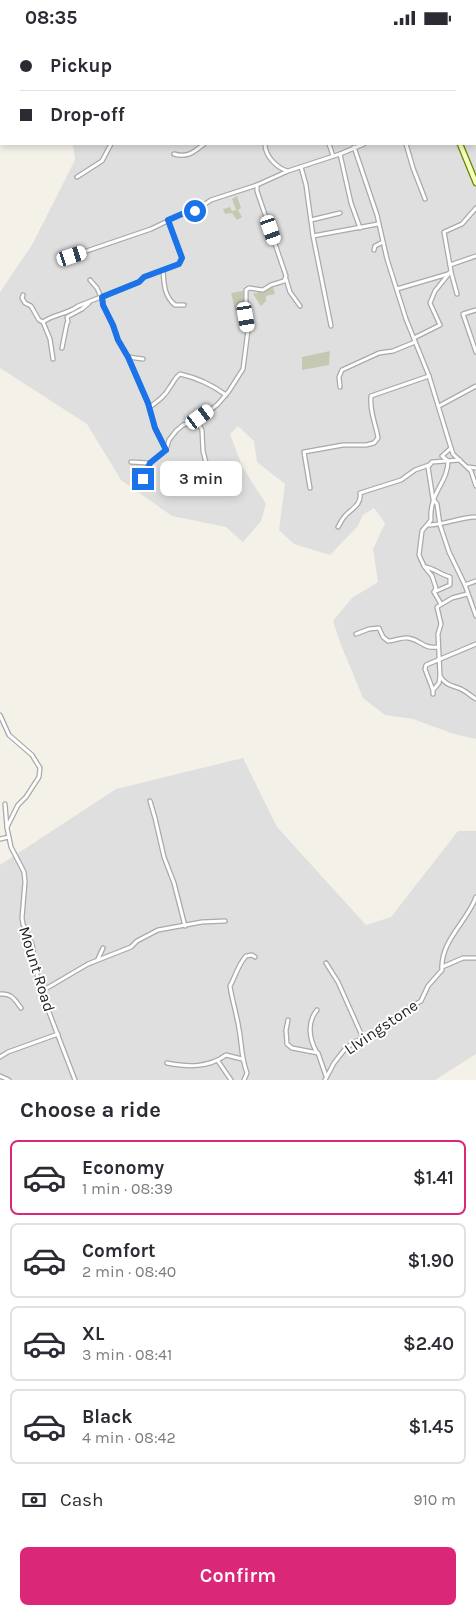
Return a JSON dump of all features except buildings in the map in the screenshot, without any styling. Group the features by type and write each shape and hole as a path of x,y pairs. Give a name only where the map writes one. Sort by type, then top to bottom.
{"main road":[{"path":"460,145 476,183"}],"street":[{"path":"77,177 102,161 110,145"},
{"path":"174,154 189,155 203,145"},
{"path":"265,145 276,165 288,171"},
{"path":"329,145 333,155"},
{"path":"72,256 151,229 182,214 195,211 211,200 257,185 288,171 340,154 361,145"},
{"path":"406,145 425,199"},
{"path":"354,147 377,215 387,259 406,319 429,377 453,454 471,471 476,485"},
{"path":"340,154 351,203 360,228"},
{"path":"301,167 306,185 331,326"},
{"path":"257,185 257,191 284,265 290,292 300,306"},
{"path":"456,294 450,273 444,232 462,224 476,208"},
{"path":"311,220 340,213"},
{"path":"43,322 139,282 144,277 179,264 182,258 168,220"},
{"path":"314,236 378,224"},
{"path":"374,250 375,245 383,242"},
{"path":"450,265 476,256"},
{"path":"164,271 164,288 168,299 175,305 184,305"},
{"path":"397,289 450,273"},
{"path":"414,338 439,326 430,303 435,291 450,273"},
{"path":"140,482 150,463 166,450 169,440 176,431 183,425 197,421 218,403 226,395 243,369 246,358 248,330 246,290 249,288 263,289 284,281 286,278"},
{"path":"90,280 97,288 118,340 128,357 150,407 155,428 166,450"},
{"path":"23,295 22,298 25,303 31,306 38,321 43,322 50,339 53,359"},
{"path":"62,348 68,321 67,317 82,309 91,301"},
{"path":"476,310 463,315 476,352"},
{"path":"340,387 340,373 342,369 379,353 392,351 416,342"},
{"path":"128,357 143,359"},
{"path":"150,407 162,398 175,377 180,374 211,384 226,395"},
{"path":"310,488 304,452 344,445 374,443 378,438 371,414 371,396 429,377"},
{"path":"439,406 476,386"},
{"path":"197,421 202,430 203,451 209,474"},
{"path":"448,461 442,456 451,448"},
{"path":"338,527 345,515 352,512 358,503 361,498 360,493 401,480 415,470 432,462 460,459"},
{"path":"131,461 150,463"},
{"path":"441,604 434,592 436,588 432,576 424,567 419,555 422,531 431,520 430,509 448,470 448,461"},
{"path":"429,465 433,499 437,504 440,525 449,552 465,585 476,616"},
{"path":"468,467 476,468"},
{"path":"427,525 440,525 465,517 476,517"},
{"path":"424,567 430,568 443,576 450,577 450,585 434,592"},
{"path":"465,585 476,581"},
{"path":"467,593 452,598 437,607 441,624 438,634 440,660 440,676 439,683 433,692 425,669 430,663 440,660 476,644"},
{"path":"356,634 368,629 379,629 383,637 388,641 409,638 429,649 438,647"},
{"path":"440,676 444,683 458,688 476,699"},
{"path":"0,715 8,735 32,755 40,768 38,777 26,797 18,805 7,828"},
{"path":"150,801 156,818 164,857 174,883 185,926"},
{"name":"Mount Road","path":"6,804 9,837 24,872 23,924 32,944 40,986 75,1080"},
{"path":"0,839 9,837"},
{"name":"LIvingstone","path":"326,1078 346,1049 393,1023 404,1011 421,1001 428,986 440,973 442,959 450,940 468,914 476,897"},
{"path":"42,991 82,967 131,947 136,941 158,930 202,922 225,921"},
{"path":"98,960 102,948"},
{"path":"244,1080 247,1073 242,1059 240,1030 230,985 242,960 246,956 252,955 255,957"},
{"path":"442,967 463,958 476,958"},
{"path":"326,963 363,1038"},
{"path":"0,994 12,995 22,1008"},
{"path":"317,1010 313,1015 310,1034 312,1043 320,1057 326,1078"},
{"path":"288,1020 286,1033 289,1046 316,1052"},
{"path":"0,1057 8,1052 58,1034"},
{"path":"167,1063 191,1067 218,1061 226,1055 242,1059"},
{"path":"218,1061 231,1080"},
{"path":"0,1075 9,1080"}],"shaded area":[{"path":"73,145 476,145 476,739 454,734 413,719 385,715 363,698 333,621 352,598 378,582 373,549 385,523 374,508 363,515 358,526 330,555 294,544 279,530 285,484 257,462 254,441 238,426 230,434 242,466 266,504 261,521 243,542 226,527 172,516 121,480 87,424 0,368 0,292 32,245 75,160"},
{"path":"237,196 241,208 238,210 242,217 237,220 232,213 225,214 223,209 230,207 232,211 236,210 232,199"},
{"path":"273,287 275,294 266,296 266,301 261,306 253,294"},
{"path":"243,291 243,311 235,310 231,293"},
{"path":"330,351 329,365 302,370 302,357"},
{"path":"243,758 277,827 366,925 391,917 458,831 476,831 476,1054 435,1080 0,1080 0,865 116,789"}],"route":[{"path":"143,479 150,463 166,450 155,428 148,403 128,357 108,317 102,297 139,282 144,277 179,264 182,258 168,220 195,211"}]}
